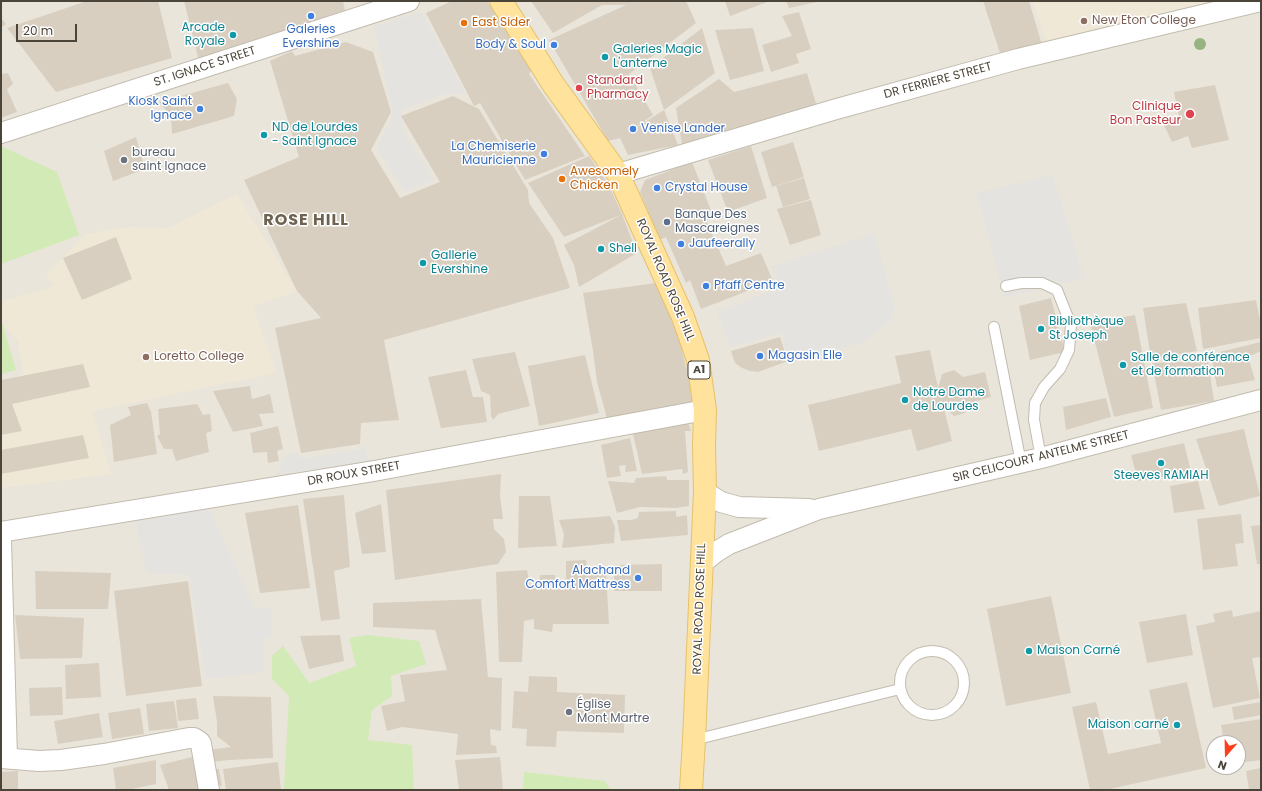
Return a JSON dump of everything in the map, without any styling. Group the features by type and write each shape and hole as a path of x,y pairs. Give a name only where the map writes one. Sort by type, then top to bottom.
{"main road":[{"name":"ROYAL ROAD ROSE HILL","path":"501,1 553,84 618,174 683,317 698,360 705,410 705,492 691,790"}],"street":[{"name":"ST. IGNACE STREET","path":"1,134 409,1"},
{"name":"DR FERRIERE STREET","path":"618,174 833,110 1018,60 1261,1"},
{"name":"SIR CELICOURT ANTELME STREET","path":"701,564 729,544 820,509 1021,463 1261,400"},
{"name":"DR ROUX STREET","path":"1,532 374,471 705,410"},
{"name":"SIR CELICOURT ANTELME STREET","path":"705,492 721,502 740,507 820,509"},
{"path":"1,540 4,758 39,761 61,760 194,738 201,744 209,790"}],"lane":[{"path":"1006,286 1021,283 1042,283 1057,290 1071,325 1069,350 1060,369 1044,387 1035,404 1034,420 1041,458"},
{"path":"994,326 1021,463"},
{"path":"932,651 943,652 953,658 960,667 964,677 964,689 961,699 953,708 943,714 932,716 921,714 911,708 904,700 900,689 900,678 904,667 911,659 920,653 932,651"},
{"path":"694,740 900,689"}],"shaded area":[{"path":"1,1 1261,1 1261,790 1,790"},
{"name":"New Eton College","path":"1033,1 1212,1 1046,41"},
{"path":"422,12 466,95 448,93 402,110 401,127 434,180 405,192 377,148 393,115 374,26"},
{"path":"1053,175 1084,278 1005,298 976,193"},
{"name":"Loretto College","path":"237,194 297,291 253,306 276,373 92,411 111,474 1,488 1,382 23,374 18,340 1,324 1,302 54,286 46,275 86,234 129,227 169,228"},
{"path":"874,234 895,307 891,320 862,343 791,361 781,333 731,347 717,313 780,287 771,267"},
{"path":"365,448 370,461 277,475 285,456 297,453 301,459"},
{"path":"209,508 255,609 272,608 272,636 264,640 264,672 206,679 189,575 147,573 135,522"}],"green space":[{"path":"1,146 57,172 79,235 1,264"},
{"path":"1,320 16,370 1,374"},
{"path":"368,635 419,641 426,664 391,676 392,696 372,710 368,740 412,745 414,790 285,790 289,696 272,679 272,656 283,646 309,683 356,666 349,638"},
{"path":"524,772 605,781 610,790 523,790"}],"building":[{"path":"87,1 158,1 172,58 56,92 7,28"},
{"name":"Arcade Royale","path":"184,1 343,1 345,10 199,61"},
{"path":"452,1 487,1 512,35 533,68 529,74 585,156 525,180 480,103 474,106 426,13"},
{"path":"531,1 686,1 696,23 629,74 653,115 626,134 664,110 678,145 628,155 620,138 608,141 549,40 626,5 602,5 553,33"},
{"path":"725,1 770,1 730,16"},
{"path":"786,1 817,1 817,2 789,8"},
{"path":"983,1 1029,1 1042,45 1000,53"},
{"path":"799,12 811,49 796,54 799,63 771,72 762,45 792,36 782,16"},
{"path":"1,18 6,24 1,28"},
{"path":"702,28 715,73 664,110 650,68"},
{"path":"753,28 764,71 730,80 715,30"},
{"name":"Gallerie Evershine","path":"346,42 373,52 391,112 371,150 400,198 440,182 401,116 453,96 479,109 528,190 529,203 553,238 570,288 384,340 399,420 361,423 360,444 301,453 275,328 321,318 297,291 244,180 299,157 270,61 292,51 295,56"},
{"path":"8,73 13,84 7,89 17,112 1,118 1,74"},
{"path":"807,73 817,107 741,127 682,145 676,108 719,79 734,92"},
{"name":"Kiosk Saint Ignace","path":"228,83 237,99 234,116 172,134 171,116 159,102"},
{"path":"1215,85 1229,140 1192,148 1188,136 1172,142 1162,121 1179,117 1174,92"},
{"name":"bureau saint Ignace","path":"136,137 145,169 113,181 104,151"},
{"path":"793,142 804,177 772,187 761,152"},
{"path":"751,146 767,198 728,212 708,160"},
{"path":"589,156 608,184 622,214 637,253 579,287 574,265 564,245 621,215 564,237 528,183"},
{"path":"692,162 714,218 706,220 726,266 761,253 773,281 701,309 690,280 686,283 666,237 660,240 640,192 645,180"},
{"path":"804,178 810,199 783,207 776,186"},
{"path":"811,200 821,235 790,245 777,209"},
{"path":"116,237 132,279 82,300 63,258"},
{"path":"656,283 679,339 695,403 607,418 597,382 583,293"},
{"name":"Bibliothèque St Joseph","path":"1051,298 1065,352 1030,360 1019,306"},
{"path":"1256,300 1261,325 1261,338 1203,349 1198,308"},
{"path":"1186,303 1197,351 1151,359 1143,308"},
{"name":"Salle de conférence et de formation","path":"1135,315 1153,408 1114,417 1090,323"},
{"name":"Magasin Elle","path":"780,337 788,361 758,372 742,368 735,363 731,351"},
{"path":"1261,342 1261,351 1248,357 1255,380 1217,387 1211,354"},
{"name":"Notre Dame de Lourdes","path":"930,350 938,388 942,374 954,370 963,377 985,372 991,397 970,403 965,413 954,416 943,405 952,441 917,451 911,429 819,451 808,405 901,383 895,356"},
{"path":"515,352 530,406 498,414 493,420 491,416 490,395 481,391 472,359"},
{"path":"585,355 599,413 539,426 528,366"},
{"path":"1208,361 1214,401 1161,410 1152,363"},
{"path":"83,364 90,387 12,404 22,431 1,435 1,380"},
{"path":"466,370 473,397 483,397 487,422 441,428 428,377"},
{"path":"250,386 252,399 270,394 274,413 259,414 263,426 233,432 213,391"},
{"path":"1106,398 1111,417 1066,430 1063,407"},
{"path":"147,403 151,412 157,454 114,462 110,425 131,415 128,407"},
{"path":"197,404 203,415 210,414 212,431 206,433 209,452 176,461 172,449 164,449 157,436 160,434 158,409"},
{"path":"679,421 688,422 691,431 685,431 688,472 683,474 682,469 642,474 633,434"},
{"path":"278,426 283,449 277,451 279,461 268,463 267,452 253,453 250,433"},
{"path":"1244,429 1260,496 1219,506 1196,439"},
{"path":"83,435 89,458 1,474 1,450"},
{"path":"630,438 637,471 625,472 626,465 619,466 621,476 607,478 601,445"},
{"name":"Steeves RAMIAH","path":"1184,443 1191,472 1138,481 1131,455"},
{"path":"501,474 500,496 503,519 493,519 494,529 504,539 506,552 498,564 395,580 386,490"},
{"path":"666,476 667,480 689,480 689,506 676,508 640,507 617,513 608,481 634,483 636,478"},
{"path":"1198,481 1205,509 1174,513 1170,486"},
{"path":"344,495 350,567 334,571 340,619 321,621 303,499"},
{"path":"519,496 550,496 557,546 518,548"},
{"path":"381,504 386,552 362,554 355,513"},
{"path":"298,505 310,588 260,593 245,513"},
{"path":"676,511 676,517 687,515 688,535 621,541 617,520 631,520 638,518 639,512"},
{"path":"1241,514 1244,543 1235,544 1238,566 1203,570 1197,519"},
{"path":"610,516 615,527 614,543 562,548 564,534 559,520"},
{"path":"1261,525 1261,564 1257,564 1251,526"},
{"path":"586,560 587,570 606,573 609,624 553,624 552,632 534,629 534,619 524,621 522,662 499,662 496,572 527,570 530,585 539,587 540,575 555,575 557,589 566,590 566,561"},
{"name":"Alachand Comfort Mattress","path":"662,564 662,591 614,591 614,565"},
{"path":"35,571 111,573 108,609 36,609"},
{"path":"188,581 202,686 126,696 114,591"},
{"name":"Maison Carné","path":"1051,596 1071,693 1006,706 987,609"},
{"path":"481,599 488,677 502,678 501,731 490,729 491,745 496,746 497,753 456,755 458,734 402,727 387,731 381,706 405,701 400,675 447,670 435,630 373,627 373,603"},
{"path":"1232,610 1233,617 1261,611 1261,657 1252,658 1260,698 1213,708 1196,626 1215,622 1213,614"},
{"path":"1186,614 1193,655 1147,663 1139,622"},
{"path":"15,615 84,618 82,658 20,659"},
{"path":"340,635 344,661 309,669 300,636"},
{"path":"99,663 101,697 66,699 65,665"},
{"name":"Église Mont Martre","path":"529,676 557,677 557,692 625,695 624,733 557,731 556,747 526,746 527,729 512,728 514,691 528,692"},
{"name":"Maison carné","path":"1187,682 1206,768 1105,790 1090,790 1072,707 1096,702 1108,754 1161,743 1149,690"},
{"path":"62,687 63,715 30,716 29,688"},
{"path":"213,696 271,697 273,758 211,762 207,750 231,747 217,736 217,722"},
{"path":"196,698 199,719 178,721 176,700"},
{"path":"174,701 178,728 149,731 146,704"},
{"path":"1261,702 1261,715 1234,720 1232,707"},
{"path":"140,708 144,734 112,739 108,713"},
{"path":"99,713 103,737 58,744 54,721"},
{"path":"1261,719 1261,760 1246,762 1246,735 1223,735 1221,725"},
{"path":"192,757 199,790 169,790 160,765"},
{"path":"500,757 503,790 459,790 455,760"},
{"path":"156,760 156,784 127,790 116,790 113,768"},
{"path":"278,762 281,790 226,790 223,769"},
{"path":"1261,768 1261,790 1249,790 1246,771"},
{"path":"219,769 222,786 210,786 207,771"},
{"path":"18,771 18,790 1,790 1,772"}],"place":[{"name":"Galeries Evershine","path":"311,16"},
{"name":"New Eton College","path":"1084,21"},
{"name":"East Sider","path":"464,23"},
{"name":"Arcade Royale","path":"233,35"},
{"name":"Body & Soul","path":"554,45"},
{"name":"Galeries Magic L'anterne","path":"605,57"},
{"name":"Standard Pharmacy","path":"579,88"},
{"name":"Kiosk Saint Ignace","path":"200,109"},
{"name":"Clinique Bon Pasteur","path":"1190,114"},
{"name":"Venise Lander","path":"633,129"},
{"name":"ND de Lourdes - Saint Ignace","path":"264,135"},
{"name":"La Chemiserie Mauricienne","path":"544,154"},
{"name":"bureau saint Ignace","path":"124,160"},
{"name":"Awesomely Chicken","path":"562,179"},
{"name":"Crystal House","path":"657,188"},
{"name":"Banque Des Mascareignes","path":"667,222"},
{"name":"Jaufeerally","path":"681,244"},
{"name":"Shell","path":"601,249"},
{"name":"Gallerie Evershine","path":"423,263"},
{"name":"Pfaff Centre","path":"706,286"},
{"name":"Bibliothèque St Joseph","path":"1041,329"},
{"name":"Magasin Elle","path":"760,356"},
{"name":"Loretto College","path":"146,357"},
{"name":"Salle de conférence et de formation","path":"1123,365"},
{"name":"Notre Dame de Lourdes","path":"905,400"},
{"name":"Steeves RAMIAH","path":"1161,463"},
{"name":"Alachand Comfort Mattress","path":"638,578"},
{"name":"Maison Carné","path":"1029,651"},
{"name":"Église Mont Martre","path":"569,712"},
{"name":"Maison carné","path":"1177,725"}],"district":[{"name":"ROSE HILL","path":"306,221"}]}
